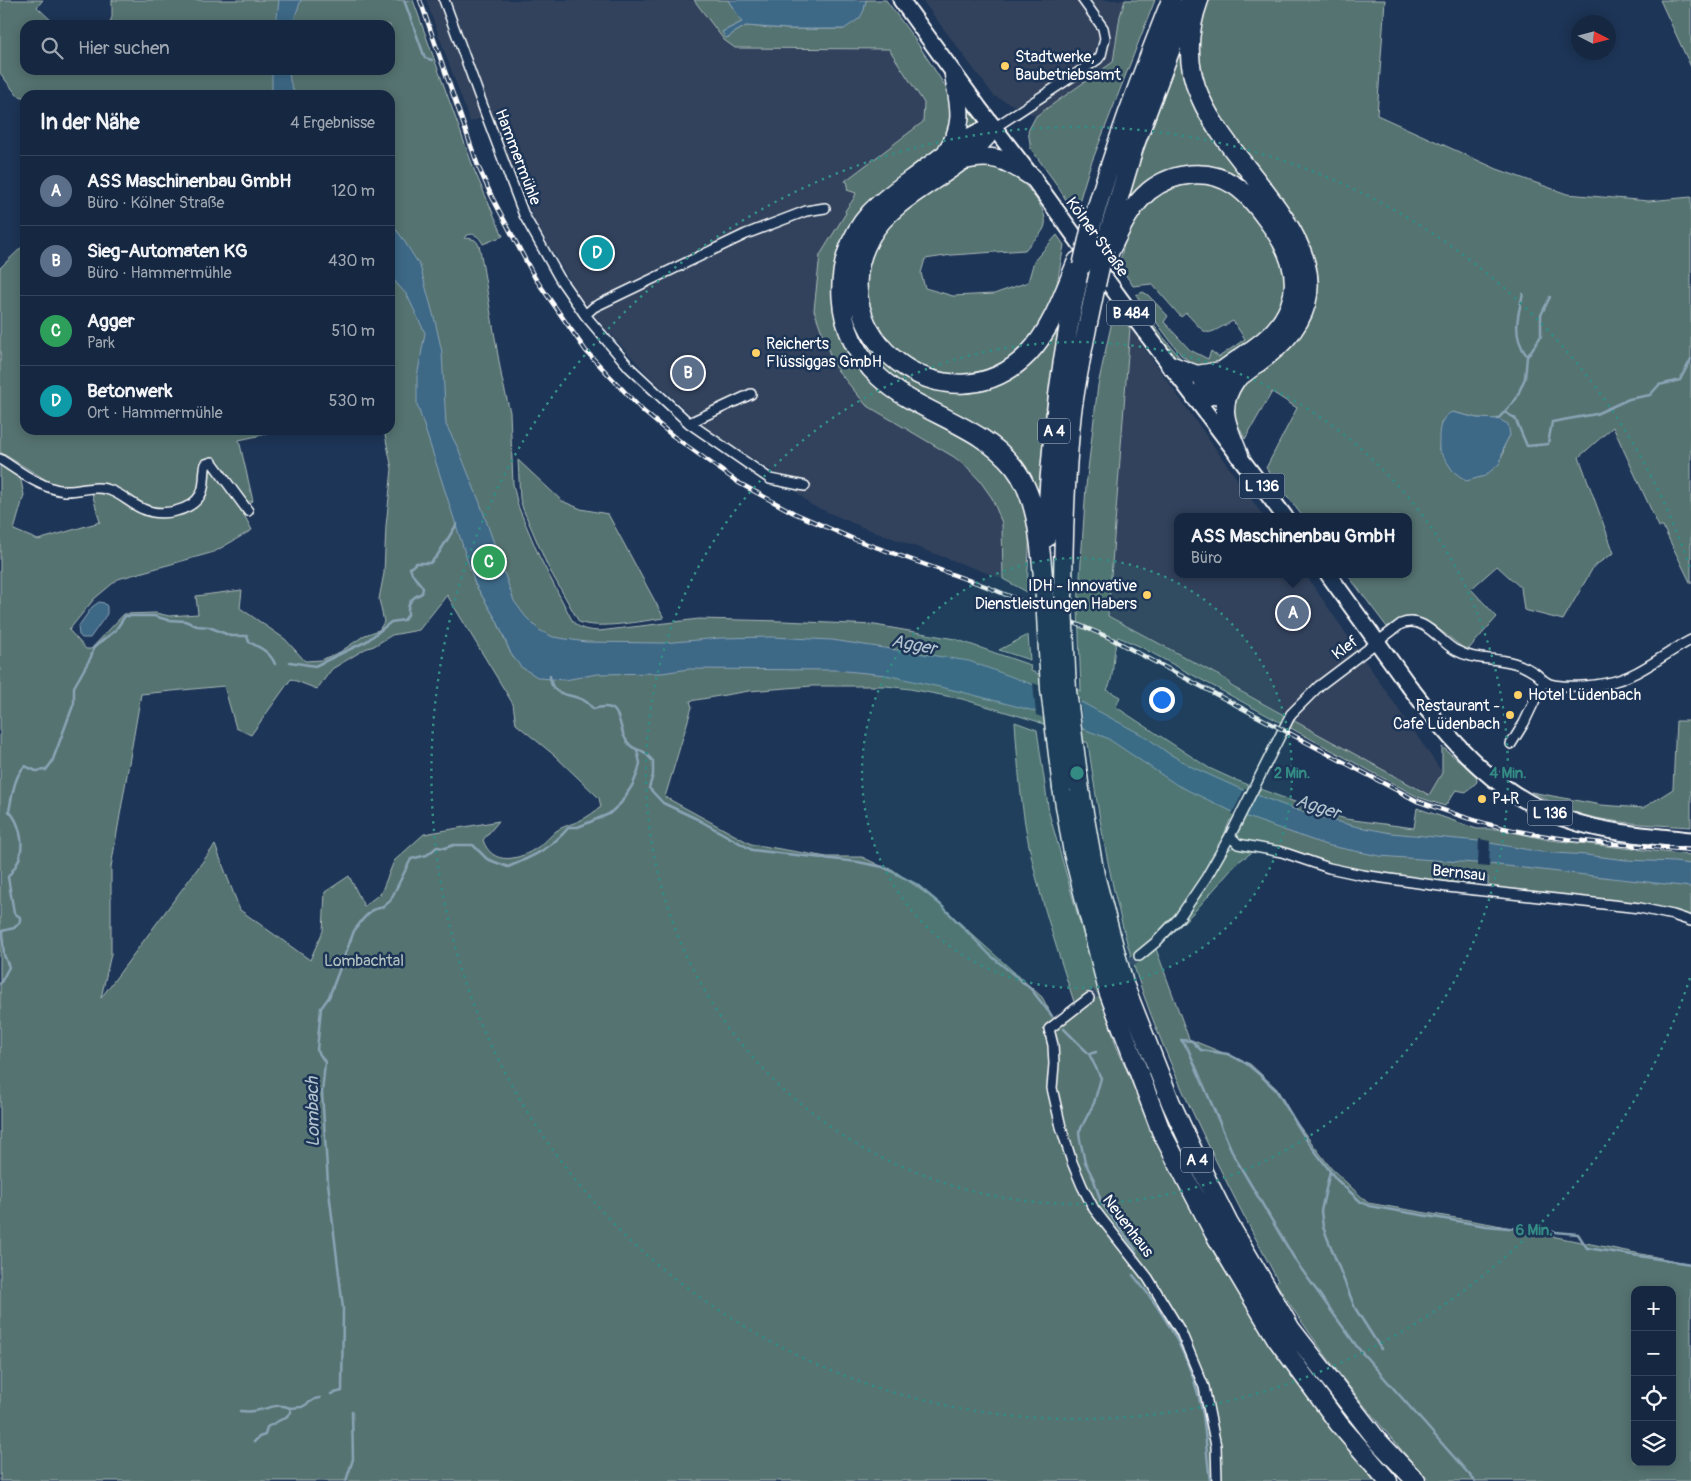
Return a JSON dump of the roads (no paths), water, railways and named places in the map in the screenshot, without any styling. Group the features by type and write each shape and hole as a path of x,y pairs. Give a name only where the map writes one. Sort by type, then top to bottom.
{"highway":[{"path":"994,128 961,161 885,217 870,238 862,258 859,290 862,311 875,339 893,360 920,376 941,382 979,381 1005,371 1027,354 1041,338 1079,264 1123,124 1171,0"},
{"path":"1106,252 1135,144 1190,0"},
{"path":"1170,365 1197,374 1231,374 1276,348 1293,330 1306,300 1308,276 1303,252 1293,231 1219,131 1201,99 1192,72 1190,49 1191,27 1199,0"},
{"path":"943,156 954,141 960,123 954,75"},
{"path":"994,128 973,135 943,156 889,196 862,224 844,262 841,284 842,310 847,329 856,348 866,364 879,378 902,394 982,438 1006,458 1019,475 1028,494 1034,514 1045,597"},
{"path":"961,161 974,157 992,157 1007,162 1032,177"},
{"path":"1106,252 1129,213 1140,199 1159,184 1170,179 1192,174 1215,177 1235,186 1264,216 1286,248 1294,272 1294,293 1290,306 1277,329 1253,350 1212,395 1197,399"},
{"name":"A 4","path":"1106,252 1096,284 1080,360 1072,412 1063,553 1063,605 1068,691 1080,790 1095,875 1124,984 1171,1103 1228,1222 1291,1329 1378,1441 1416,1481"},
{"name":"A 4","path":"1079,264 1056,408 1049,482 1045,597 1050,688 1062,788 1073,853 1108,991 1161,1131 1214,1233 1276,1338 1338,1424 1388,1481"},
{"path":"1231,374 1224,412 1239,455"}],"main road":[{"name":"Kölner Straße","path":"901,0 954,75 1032,177 1092,261 1282,513"},
{"name":"L 136","path":"1331,578 1438,725 1464,754 1490,778 1551,813 1577,823 1629,834 1691,840"}],"street":[{"name":"Hammermühle","path":"444,0 524,215 560,279 585,315 630,368 689,423 770,479 805,486"},
{"path":"994,128 1098,59 1101,55 1106,38 1103,28 1083,0"},
{"path":"585,315 594,307 746,234 806,211 825,208"},
{"path":"689,423 751,394"},
{"path":"0,459 52,487 64,491 89,488 107,489 142,509 151,512 182,510 198,498 204,487 206,464 212,462 248,511"},
{"name":"Klef","path":"1230,836 1291,714 1319,686 1401,624 1408,621 1418,622 1471,658 1513,663 1533,672 1550,684 1562,685 1616,681 1640,671 1691,640"},
{"path":"1511,744 1524,723 1544,681"},
{"path":"1139,956 1168,930 1189,904 1230,836"},
{"name":"Bernsau","path":"1230,836 1238,844 1282,852 1329,868 1362,875 1438,886 1640,908 1691,921"},
{"name":"Neuenhaus","path":"1089,998 1049,1029 1053,1045 1054,1064 1052,1088 1061,1127 1082,1186 1094,1209 1148,1278 1182,1332 1204,1387 1216,1446 1217,1481"}],"waterway":[{"path":"404,0 425,58 432,60"},
{"path":"1523,294 1517,326 1519,341 1527,356"},
{"path":"1498,419 1516,399 1525,378 1527,357 1541,336 1541,315 1550,297"},
{"path":"1504,412 1515,418 1527,446 1548,444 1552,422 1596,414 1629,399 1650,395 1659,385 1680,380 1691,359"},
{"path":"290,662 315,666 367,641 391,622 404,620 408,615 408,607 411,601 422,593 423,588 410,568 416,563 430,563 437,556 457,524"},
{"path":"0,984 9,967 4,955 2,931 14,928 20,922 20,917 14,913 8,877 19,859 21,850 18,826 9,811 14,787 18,775 25,766 36,771 46,770 52,762 74,703 74,687 91,657 94,647 115,631 125,616 154,616 209,627 231,636 247,636 249,642 268,653 275,664"},
{"path":"550,676 555,690 560,693 581,699 593,709 604,707 611,708 616,712 626,740 632,747 643,752 653,761 653,775 649,788 663,803 697,819 752,850 858,862 883,867 916,884 941,905 990,955 1031,989 1052,1016"},
{"name":"Lombach","path":"331,1394 342,1391 343,1308 328,1183 322,1093 325,1062 317,1050 321,1008 329,997 354,931 372,910 383,907 390,901 411,859 427,855 437,847 473,845 487,859 508,867 541,851 556,841 569,827 578,827 609,814 621,803 633,784 640,763 637,750"},
{"path":"1064,1029 1089,1054 1096,1052"},
{"path":"1181,1040 1192,1041 1201,1050 1228,1054 1247,1064 1259,1074 1276,1090 1306,1139 1336,1179 1361,1202 1369,1206 1486,1226 1578,1234 1587,1248 1691,1264"},
{"path":"1182,1041 1188,1049 1234,1156 1297,1263 1358,1348 1475,1481"},
{"path":"1089,1054 1101,1078 1094,1103 1079,1132 1085,1162 1094,1180 1101,1202 1135,1249 1137,1257"},
{"path":"1330,1171 1321,1211 1323,1227 1355,1308 1381,1349"},
{"path":"1133,1275 1157,1306 1177,1340 1193,1377 1203,1415 1210,1481"},
{"path":"254,1442 259,1437 265,1435 267,1427 286,1417 291,1412 290,1408 302,1407 320,1398"},
{"path":"240,1411 251,1411 276,1406 290,1408"},
{"name":"Lombach","path":"346,1481 353,1459 352,1411"}],"tunnel":[{"path":"1120,972 1139,956"},
{"path":"1089,998 1108,982"}],"railway":[{"path":"420,0 478,166 492,197 535,278 586,351 643,411 673,436 739,483 794,513 856,540 985,586 1108,637 1417,801 1483,823 1544,836 1691,850"}],"place":[{"name":"Stadtwerke, Baubetriebsamt","path":"1005,66"},
{"name":"Betonwerk","path":"597,253"},
{"name":"Reicherts Flüssiggas GmbH","path":"756,353"},
{"name":"Sieg-Automaten KG","path":"688,373"},
{"name":"Agger","path":"489,562"},
{"name":"IDH - Innovative Dienstleistungen Habers","path":"1147,595"},
{"name":"ASS Maschinenbau GmbH","path":"1293,613"},
{"name":"Hotel Lüdenbach","path":"1518,695"},
{"name":"Restaurant - Cafe Lüdenbach","path":"1510,715"},
{"name":"P+R","path":"1482,799"}],"park label":[{"name":"Lombachtal","path":"364,961"}]}
